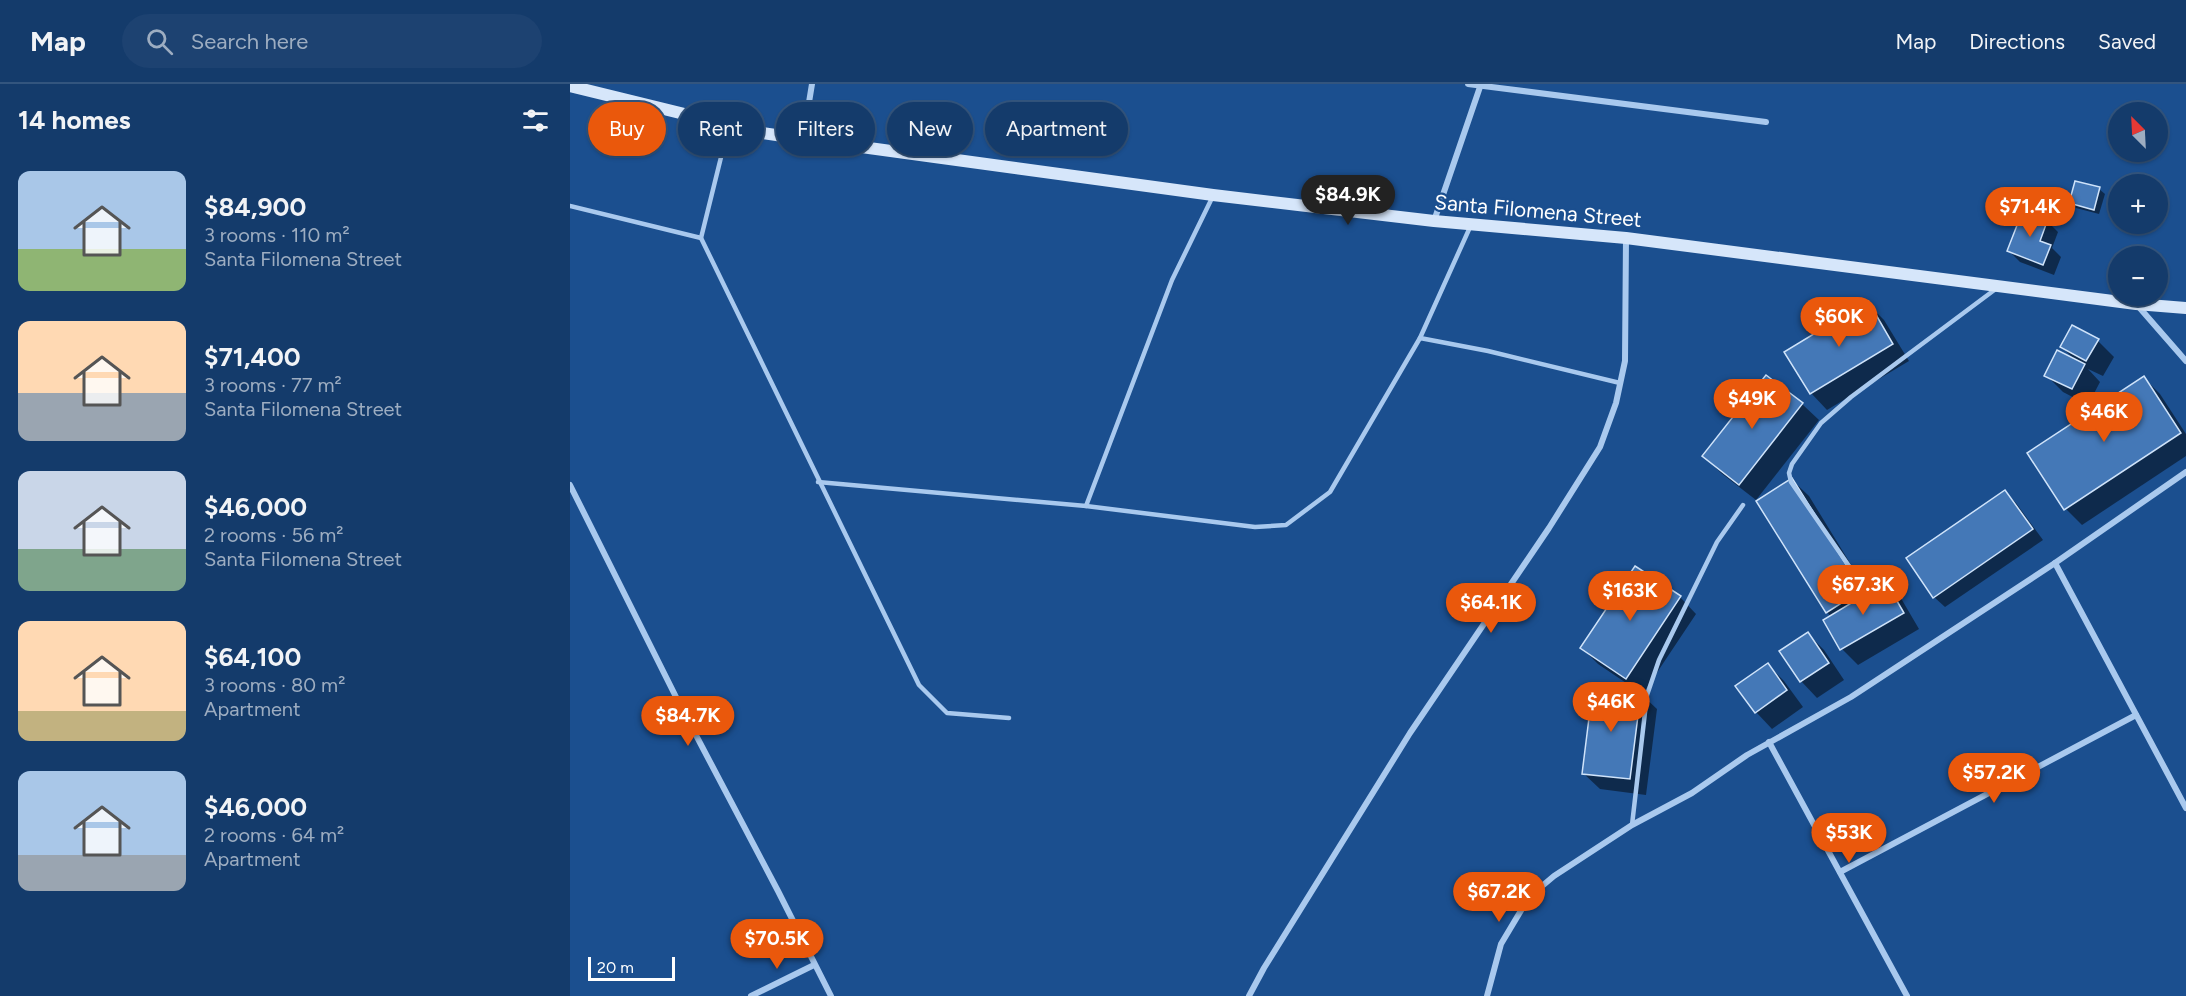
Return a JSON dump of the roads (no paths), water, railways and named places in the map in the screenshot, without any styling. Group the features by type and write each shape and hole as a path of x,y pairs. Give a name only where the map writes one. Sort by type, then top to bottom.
{"main road":[{"name":"Santa Filomena Street","path":"570,86 678,112"},
{"name":"Santa Filomena Street","path":"875,149 1214,195 1434,222 1626,238 2108,300"},
{"name":"Santa Filomena Street","path":"2161,306 2186,308"}],"street":[{"path":"809,102 812,84"},
{"path":"1468,84 1766,122"},
{"path":"1434,222 1480,85"},
{"path":"1249,996 1264,968 1410,733 1600,447 1616,403 1625,361 1626,238"},
{"path":"2138,306 2186,361"},
{"path":"1487,996 1501,944 1529,897 1554,876 1632,825 1692,793 1769,742 1851,697 2055,563 2186,472"},
{"path":"570,485 678,701 831,996"},
{"path":"2055,563 2186,808"},
{"path":"1840,872 2136,715"},
{"path":"1769,742 1907,996"},
{"path":"751,996 814,965"}],"lane":[{"path":"721,156 701,238 919,685 947,713 1009,718"},
{"path":"1086,506 1172,280 1214,195"},
{"path":"570,206 701,238"},
{"path":"818,482 1086,506 1255,527 1286,525 1330,492 1420,338 1471,225"},
{"path":"1858,579 1791,483 1789,473 1792,464 1821,423 1851,396 1999,286"},
{"path":"1420,338 1488,351 1620,383"},
{"path":"1632,825 1647,695 1659,660 1717,542 1743,505"}]}
